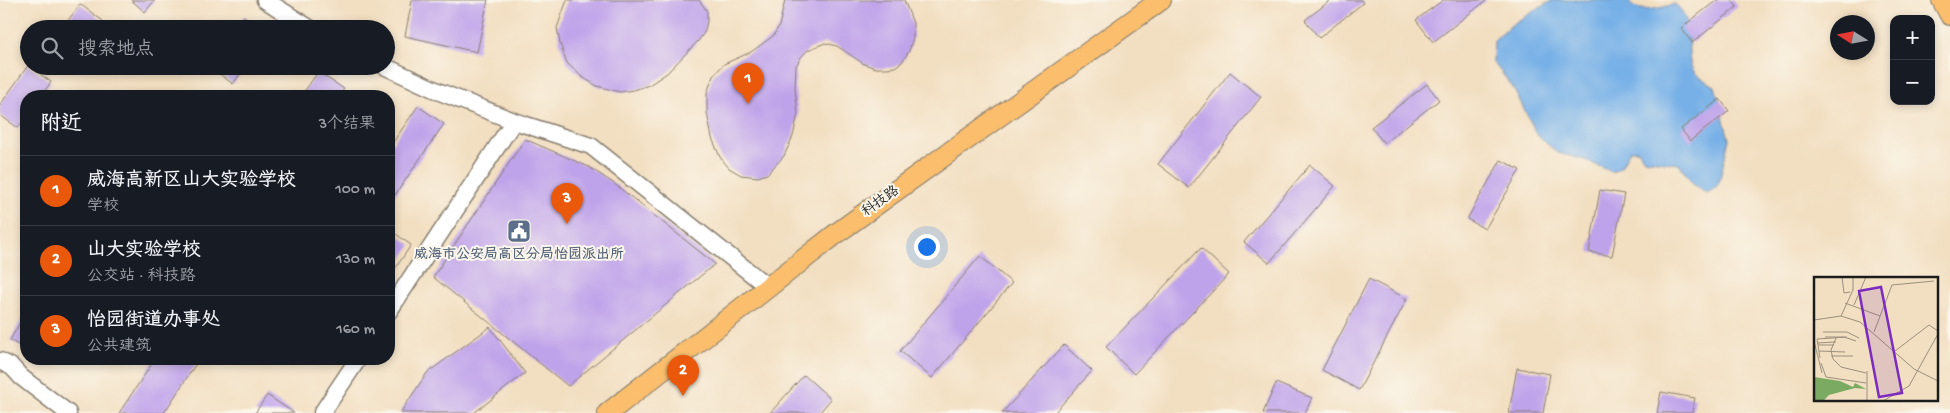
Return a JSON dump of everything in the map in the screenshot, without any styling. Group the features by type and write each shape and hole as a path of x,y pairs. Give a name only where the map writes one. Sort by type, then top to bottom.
{"main road":[{"name":"科技路","path":"608,413 837,233 1161,0"},
{"path":"1942,0 1950,16"}],"street":[{"path":"265,0 297,20"},
{"path":"395,71 440,92 514,121 591,146 768,287"},
{"path":"395,302 514,121"},
{"path":"0,361 12,367 20,377 68,413"},
{"path":"322,413 354,365"}],"water":[{"path":"1553,0 1627,0 1637,8 1649,10 1675,4 1682,11 1688,28 1690,63 1697,75 1715,86 1729,139 1719,183 1713,190 1706,193 1693,184 1679,164 1644,159 1638,150 1630,150 1621,167 1612,172 1585,160 1558,153 1538,136 1512,86 1493,62 1494,40 1514,23"}],"building":[{"path":"131,0 155,0 145,12"},
{"path":"412,0 488,0 477,52 405,36"},
{"path":"567,0 699,0 707,11 707,21 705,31 699,40 667,73 649,85 620,92 597,86 582,77 567,63 560,44 557,28"},
{"path":"785,0 904,0 913,23 913,38 909,51 902,62 895,67 887,68 876,68 864,64 837,46 825,43 808,50 796,66 795,89 798,114 793,136 784,156 767,174 758,177 741,175 729,168 720,157 712,138 707,113 707,93 713,76 724,64 751,52 773,36 779,26"},
{"path":"1331,0 1361,0 1363,3 1319,38 1305,20"},
{"path":"1443,0 1487,0 1433,42 1416,20"},
{"path":"1717,0 1732,0 1737,7 1692,43 1681,28"},
{"path":"80,4 102,20 68,20"},
{"path":"244,16 250,20 241,20"},
{"path":"1230,72 1261,97 1189,188 1158,164"},
{"path":"21,75 41,75 51,82 45,90 20,90 20,125 18,128 0,115 0,105"},
{"path":"221,75 240,75 233,84"},
{"path":"316,75 323,75 344,89 343,90 305,90"},
{"path":"1427,84 1439,100 1384,143 1371,127"},
{"path":"1720,99 1729,111 1690,141 1681,129"},
{"path":"418,106 444,124 395,195 395,139"},
{"path":"525,139 589,167 616,185 715,264 568,386 433,277"},
{"path":"1501,160 1520,170 1485,229 1467,219"},
{"path":"1310,165 1335,186 1269,263 1244,242"},
{"path":"1600,190 1624,194 1612,256 1589,252"},
{"path":"395,233 411,245 395,269"},
{"path":"1201,248 1229,274 1134,374 1106,347"},
{"path":"980,256 1012,283 932,378 900,351"},
{"path":"1369,279 1407,299 1359,390 1322,370"},
{"path":"20,322 20,346 10,340"},
{"path":"490,327 525,373 474,413 400,413 427,373"},
{"path":"1064,345 1092,371 1054,413 1002,413"},
{"path":"151,365 195,365 164,413 119,413"},
{"path":"1517,368 1550,374 1543,413 1509,413"},
{"path":"804,375 831,399 819,413 770,413"},
{"path":"1276,383 1312,398 1305,413 1263,413"},
{"path":"1661,392 1695,398 1692,413 1657,413"},
{"path":"267,395 294,413 255,413"}],"place":[{"name":"威海高新区山大实验学校","path":"748,104"},
{"name":"怡园街道办事处","path":"567,224"},
{"name":"威海市公安局高区分局怡园派出所","path":"519,231"},
{"name":"山大实验学校","path":"683,396"}]}
